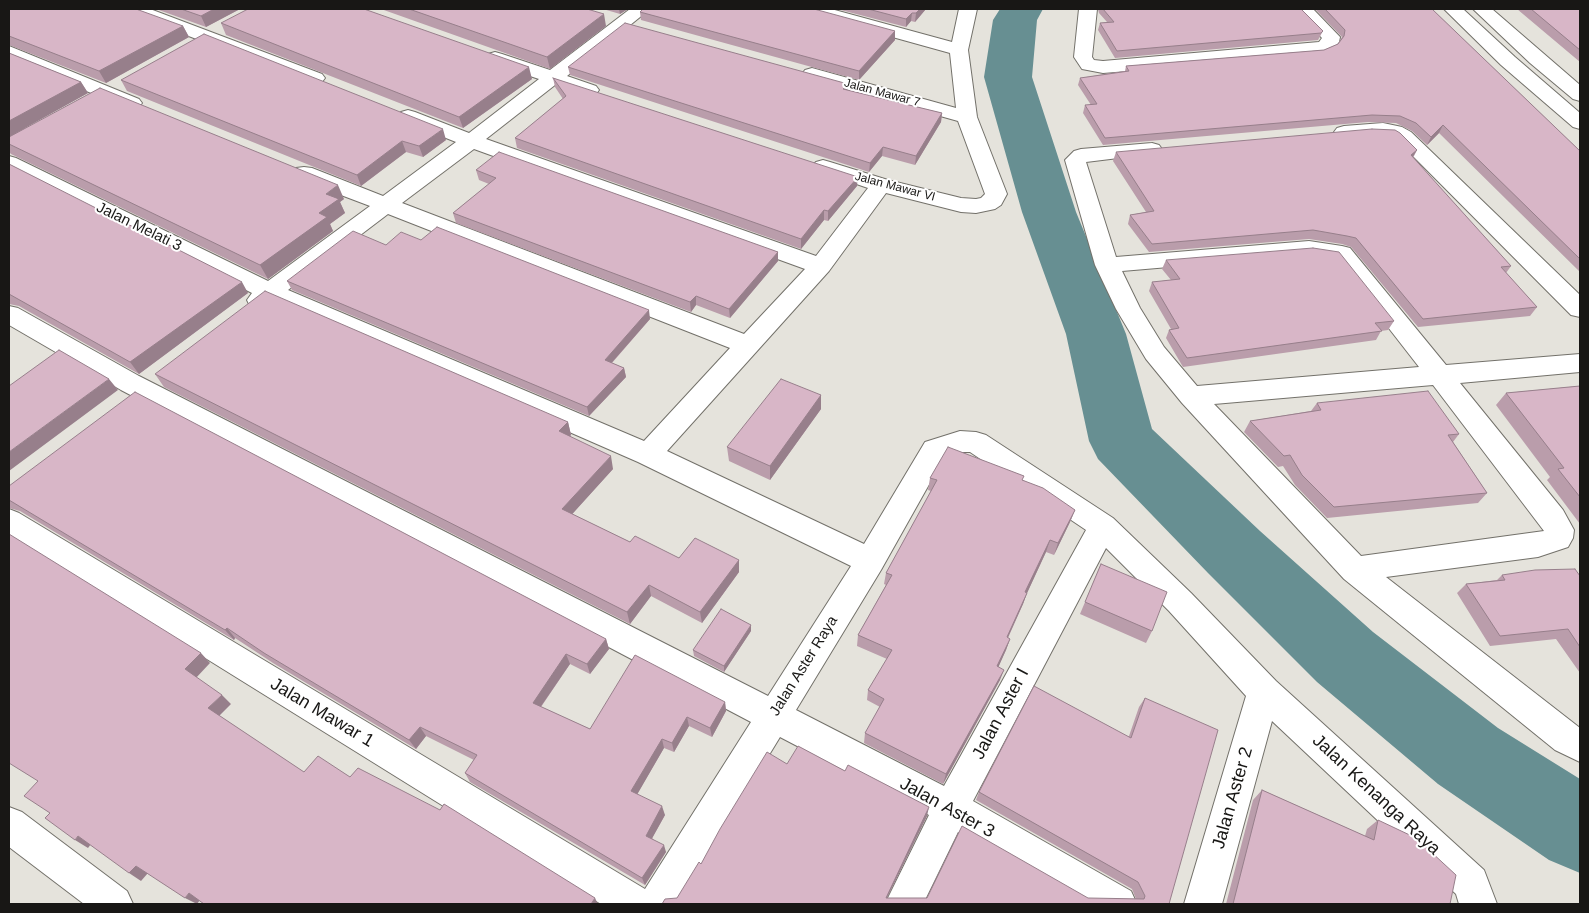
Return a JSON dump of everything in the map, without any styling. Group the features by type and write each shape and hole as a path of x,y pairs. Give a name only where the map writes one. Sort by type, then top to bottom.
{"street":[{"path":"134,9 216,31 335,86"},
{"path":"812,9 959,50"},
{"name":"Jalan Mawar VI","path":"806,160 882,185 961,205 976,206 987,204 993,200 996,194 967,117 959,50 968,9"},
{"path":"1088,9 1083,57 1085,62 1104,67 1321,49 1330,42 1331,38 1303,9"},
{"path":"1452,9 1508,61 1580,123"},
{"path":"1482,9 1580,95"},
{"path":"238,316 628,19"},
{"path":"183,50 216,31"},
{"path":"9,52 153,112"},
{"path":"479,52 608,96"},
{"path":"1508,61 1537,59"},
{"name":"Jalan Mawar 7","path":"795,70 967,117"},
{"path":"389,108 470,141 821,266"},
{"path":"1328,134 1383,130 1400,133 1580,309"},
{"path":"1170,148 1082,155 1075,160 1107,265 1128,309 1155,353 1191,396 1355,570 1567,739 1580,746"},
{"name":"Jalan Melati 3","path":"11,150 270,292 648,454 870,561"},
{"path":"282,164 747,345"},
{"path":"648,454 821,266 882,185"},
{"path":"1107,265 1309,248 1342,252 1553,518 1559,530 1558,538 1538,545 1393,563 1355,570"},
{"name":"Jalan Aster 3","path":"9,314 130,383 152,382 773,716 950,808 1118,904"},
{"path":"1191,396 1580,363"},
{"path":"120,406 152,382"},
{"name":"Jalan Aster Raya","path":"658,904 870,561 935,449 960,441"},
{"name":"Jalan Kenanga Raya","path":"960,441 976,442 1103,526 1180,602 1264,692 1472,884 1478,904"},
{"name":"Jalan Mawar 1","path":"9,521 635,904"},
{"name":"Jalan Aster I","path":"904,904 950,808 1103,526"},
{"name":"Jalan Aster 2","path":"1203,904 1264,692"},
{"path":"9,825 114,904"}],"building":[{"path":"9,9 136,9 183,26 99,71 9,36"},
{"path":"181,9 214,9 201,16"},
{"path":"248,9 364,9 529,67 459,117 221,23"},
{"path":"409,9 587,9 604,14 547,57"},
{"path":"643,9 814,9 895,31 859,71 640,12"},
{"path":"868,9 920,9 906,19"},
{"path":"1103,9 1301,9 1323,31 1321,33 1117,51 1100,23 1114,22"},
{"path":"1325,9 1432,9 1580,151 1580,259 1443,125 1431,137 1416,123 1400,116 1372,115 1105,138 1085,105 1097,104 1080,78 1129,71 1126,66 1324,50 1338,44 1344,36 1345,30"},
{"path":"1531,9 1580,9 1580,50"},
{"path":"625,23 848,84 843,89 942,113 916,156 883,147 870,163 568,67"},
{"path":"204,34 443,129 419,146 402,141 357,175 121,80"},
{"path":"9,53 81,82 9,121"},
{"path":"553,78 858,177 828,211 824,210 801,239 515,138 566,96"},
{"path":"100,88 338,185 326,194 339,199 319,213 327,217 260,265 9,144 9,137"},
{"path":"1372,129 1395,130 1417,150 1411,155 1511,266 1501,267 1537,307 1423,319 1356,238 1313,230 1152,244 1130,215 1154,211 1116,152"},
{"path":"499,152 778,252 729,309 696,296 690,302 453,213 496,178 476,170"},
{"path":"9,164 242,282 130,362 9,294"},
{"path":"437,227 649,310 605,360 624,368 587,407 287,281 353,231 386,245 401,232 421,240"},
{"path":"1313,248 1339,252 1394,321 1375,323 1382,331 1187,358 1169,330 1179,328 1152,282 1180,279 1166,260"},
{"path":"265,291 568,422 559,431 611,456 562,509 630,542 635,536 679,558 695,538 739,560 700,612 649,585 627,612 155,374"},
{"path":"59,350 109,379 9,452 9,386"},
{"path":"781,379 821,395 770,466 727,447"},
{"path":"1580,386 1580,497 1558,469 1564,468 1506,393"},
{"path":"1428,391 1459,434 1448,435 1487,493 1334,507 1302,475 1290,455 1284,456 1250,421 1321,410 1317,403"},
{"path":"135,392 606,639 587,664 566,654 533,703 590,729 635,655 725,702 710,728 687,717 672,743 662,739 631,791 662,806 646,836 664,845 642,878 465,773 477,755 420,727 409,740 264,653 227,628 225,630 9,500 9,486"},
{"path":"948,447 1024,476 1022,480 1043,488 1075,510 1058,543 1050,540 1025,592 1027,593 1007,637 1010,639 997,666 1004,670 946,774 865,733 884,699 868,690 892,650 858,635 892,575 886,573 937,480 930,478"},
{"path":"9,534 201,653 185,669 222,695 208,708 304,772 318,756 350,777 358,768 440,810 444,804 595,898 591,904 204,904 189,893 185,898 136,866 129,873 78,836 75,840 45,818 50,813 24,796 38,781 9,763"},
{"path":"1101,564 1167,592 1152,631 1085,602"},
{"path":"1575,569 1580,576 1580,647 1568,629 1500,636 1466,584 1505,580 1502,575 1535,570"},
{"path":"721,609 751,625 724,666 693,650"},
{"path":"1034,686 1131,738 1145,698 1218,730 1169,904 662,904 665,899 677,898 699,862 701,864 767,752 787,764 798,746 845,771 848,765 929,807 886,898 927,898 962,826 1088,898 1144,899 1145,896 1138,882 979,792"},
{"path":"1262,790 1374,840 1378,820 1416,838 1456,875 1450,904 1233,904"}],"waterway":[{"path":"1021,9 1015,20 1008,77 1049,212 1096,334 1122,441 1234,552 1345,657 1468,756 1580,829"}]}
